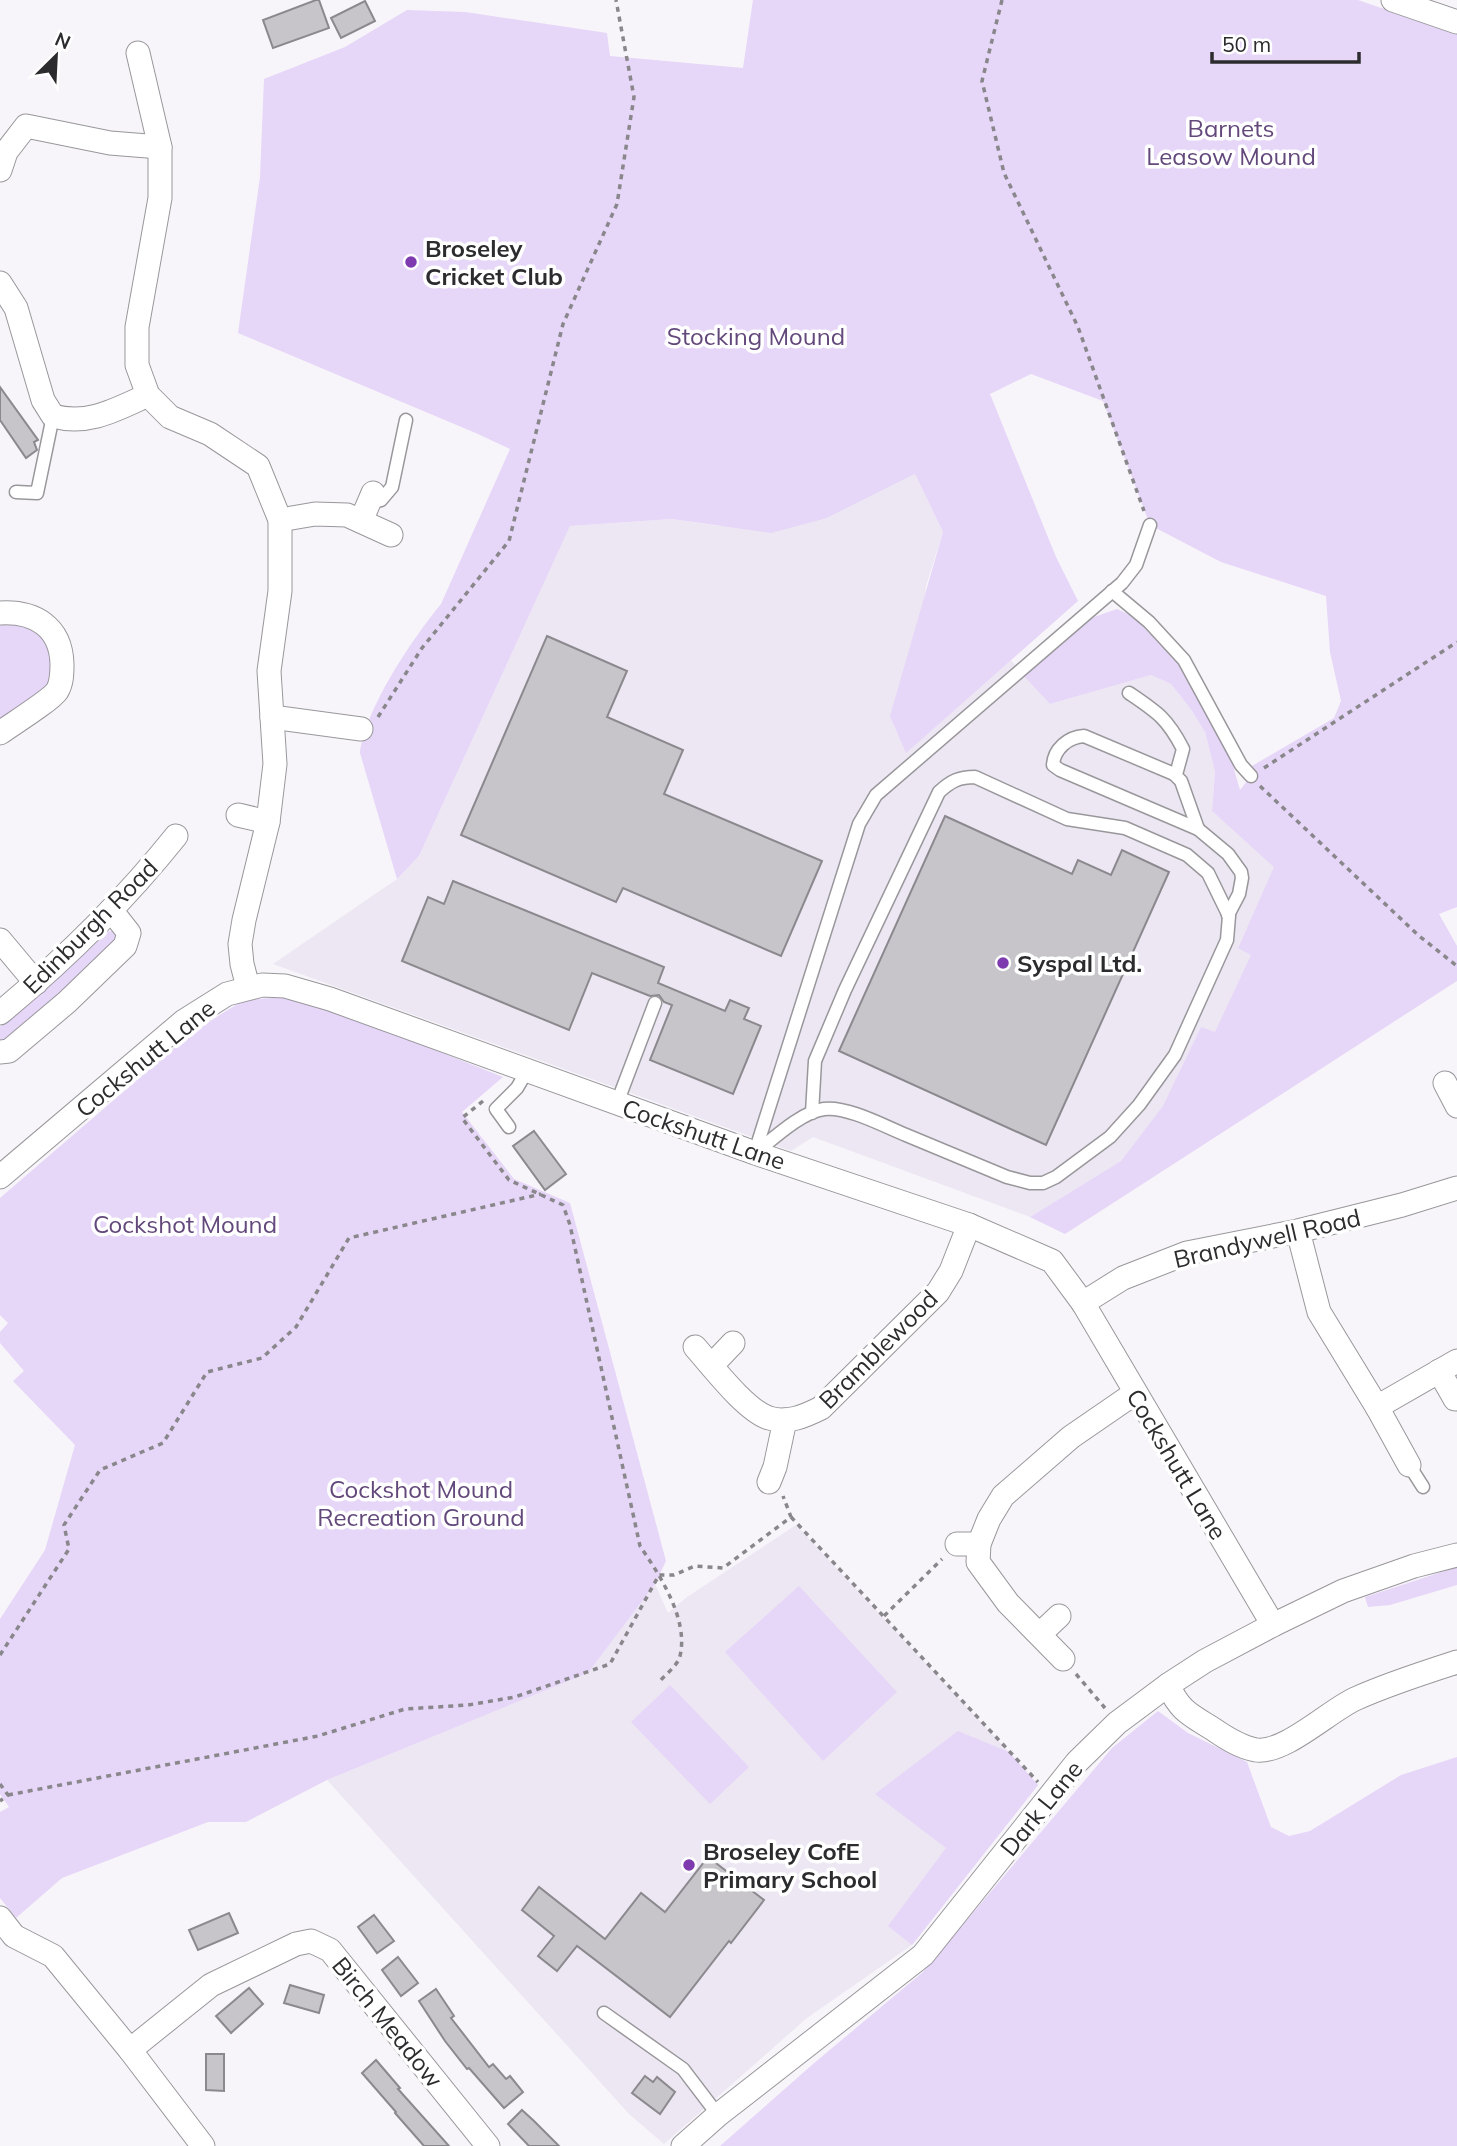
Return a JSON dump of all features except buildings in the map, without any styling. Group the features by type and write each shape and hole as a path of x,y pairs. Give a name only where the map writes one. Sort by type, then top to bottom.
{"street":[{"path":"1393,0 1457,22"},
{"path":"138,53 160,147 160,198 137,327 137,365 148,395 170,417 210,434 258,466 280,520 280,591 269,671 275,764 268,822 240,944 248,987"},
{"path":"0,170 5,152 26,126 110,143 160,147"},
{"path":"0,283 16,308 43,400 53,416 68,421 102,416 148,395"},
{"path":"280,520 315,514 346,515 368,505 391,535"},
{"path":"0,613 14,612 31,616 48,627 58,640 62,676 57,691 0,733"},
{"path":"272,716 361,729"},
{"path":"238,815 268,822"},
{"name":"Edinburgh Road","path":"0,1013 36,983 141,880 176,836"},
{"path":"0,1052 9,1051 67,1002 125,946 129,933 111,910"},
{"path":"0,940 36,983"},
{"name":"Cockshutt Lane","path":"0,1177 184,1021 227,994 248,987 285,986 330,999 755,1153 970,1225 1052,1261 1083,1303 1273,1625"},
{"path":"1445,1083 1457,1106"},
{"name":"Brandywell Road","path":"1083,1303 1124,1279 1187,1253 1298,1231 1457,1188"},
{"name":"Bramblewood","path":"785,1420 804,1417 821,1408 937,1292 951,1271 970,1225"},
{"path":"1298,1231 1319,1312 1409,1465"},
{"path":"712,1365 733,1343"},
{"path":"695,1347 747,1405 768,1418 785,1420 772,1475"},
{"path":"1377,1407 1448,1366 1455,1399"},
{"path":"1063,1659 1008,1603 968,1544 989,1519 1003,1496 1071,1437 1135,1393"},
{"name":"Dark Lane","path":"683,2146 718,2115 923,1955 1077,1762 1117,1723 1205,1661 1273,1625 1343,1591 1414,1566 1457,1555"},
{"path":"1040,1634 1059,1616"},
{"path":"1168,1685 1185,1712 1232,1741 1259,1751 1287,1742 1353,1700 1457,1661"},
{"path":"0,1918 14,1936 53,1956 130,2050 203,2146"},
{"name":"Birch Meadow","path":"130,2050 211,1985 296,1944 311,1941 330,1950 488,2146"}],"lane":[{"path":"16,492 37,493 53,416"},
{"path":"368,505 381,500 392,487 407,420"},
{"path":"755,1153 859,824 876,795 1122,583 1136,565 1150,526"},
{"path":"1112,591 1149,622 1184,660 1241,765 1251,776"},
{"path":"1129,693 1160,713 1178,739 1183,749 1174,774"},
{"path":"755,1153 799,1119 824,1109 838,1109 1018,1180 1042,1183 1056,1177 1110,1137 1139,1105 1175,1055 1227,940 1228,915 1241,888 1241,872 1228,854 1198,829 1060,771 1053,765 1054,754 1063,744 1084,736 1174,774 1181,781 1198,829"},
{"path":"812,1113 815,1061 845,990 939,792 950,782 961,777 975,777 1066,819 1125,828 1187,855 1208,873 1228,915"},
{"path":"617,1103 655,1003"},
{"path":"509,1127 496,1109 517,1088 527,1071"},
{"path":"1409,1465 1423,1487"},
{"path":"604,2013 683,2069 718,2115"}],"path":[{"path":"361,729 378,718 422,648 509,541 563,324 617,204 634,97 616,0"},
{"path":"1002,0 982,81 1004,173 1078,327 1150,526"},
{"path":"1457,642 1251,776 1418,935 1457,966"},
{"path":"484,1100 462,1118 509,1180 563,1205 570,1225 640,1546 666,1585 677,1616 681,1640 680,1658 660,1681"},
{"path":"0,1655 69,1549 64,1525 100,1469 163,1443 206,1372 262,1358 296,1327 349,1238 541,1194"},
{"path":"772,1475 791,1517 1050,1795"},
{"path":"659,1575 674,1575 695,1566 723,1568 791,1517"},
{"path":"884,1616 968,1544"},
{"path":"0,1801 8,1795 318,1736 405,1709 468,1705 515,1697 610,1664 659,1575"},
{"path":"1063,1659 1117,1723"},
{"path":"0,1784 8,1795"}],"shaded area":[{"path":"915,474 943,532 926,586 906,752 1011,660 1050,704 1151,675 1171,684 1205,732 1215,772 1212,811 1275,867 1238,947 1252,954 1215,1033 1201,1027 1164,1106 1121,1161 1030,1217 813,1137 791,1151 273,964 397,879 419,856 570,526 672,519 718,526 827,518"},
{"name":"Broseley CofE Primary School","path":"796,1525 1038,1785 912,1945 807,2018 664,2144 629,2114 327,1780 588,1673 655,1584 668,1613 687,1597"}],"green space":[{"path":"753,0 1358,0 1457,34 1457,907 1439,914 1457,946 1457,981 1065,1234 1030,1217 1121,1161 1163,1106 1201,1027 1215,1032 1251,955 1238,948 1274,867 1212,811 1215,772 1205,732 1171,684 1151,675 1050,704 1023,675 1094,617 1117,609 1134,617 1178,664 1199,696 1231,759 1240,790 1251,776 1252,766 1334,718 1341,701 1330,652 1326,596 1221,562 1150,525 1103,401 1031,374 990,394 1056,557 1078,601 906,753 890,716 943,532 915,474 827,518 771,533 672,519 570,526 419,856 397,879 360,753 364,735 380,695 417,635 441,604 510,449 238,333 260,177 264,79 345,47 407,10 465,12 607,33 610,56 743,68"},
{"path":"0,623 29,626 39,632 49,648 51,667 47,684 42,691 0,719"},
{"path":"112,931 116,937 115,942 10,1040 0,1044 0,1027 103,932"},
{"name":"Cockshot Mound Recreation Ground","path":"299,996 503,1077 462,1112 514,1179 570,1203 666,1561 655,1584 588,1673 327,1780 246,1822 208,1822 62,1878 16,1918 0,1898 0,1812 9,1807 0,1794 0,1619 45,1550 75,1445 13,1381 24,1371 0,1343 0,1332 8,1323 0,1315 0,1198 194,1031 244,1000"},
{"path":"1457,1567 1457,1585 1390,1605 1368,1607 1365,1597"},
{"path":"799,1586 897,1692 823,1761 725,1652"},
{"path":"670,1685 749,1767 710,1804 631,1722"},
{"path":"1158,1711 1188,1733 1247,1762 1271,1827 1289,1836 1310,1831 1401,1775 1457,1757 1457,2146 720,2146 923,1972 1112,1748"},
{"path":"958,1731 1009,1752 1038,1785 912,1945 888,1926 946,1848 875,1794"}],"place":[{"name":"Broseley Cricket Club","path":"411,262"},
{"name":"Syspal Ltd.","path":"1003,963"},
{"name":"Broseley CofE Primary School","path":"689,1865"}],"park label":[{"name":"Barnets Leasow Mound","path":"1231,142"},
{"name":"Stocking Mound","path":"756,336"},
{"name":"Cockshot Mound","path":"185,1224"}]}
